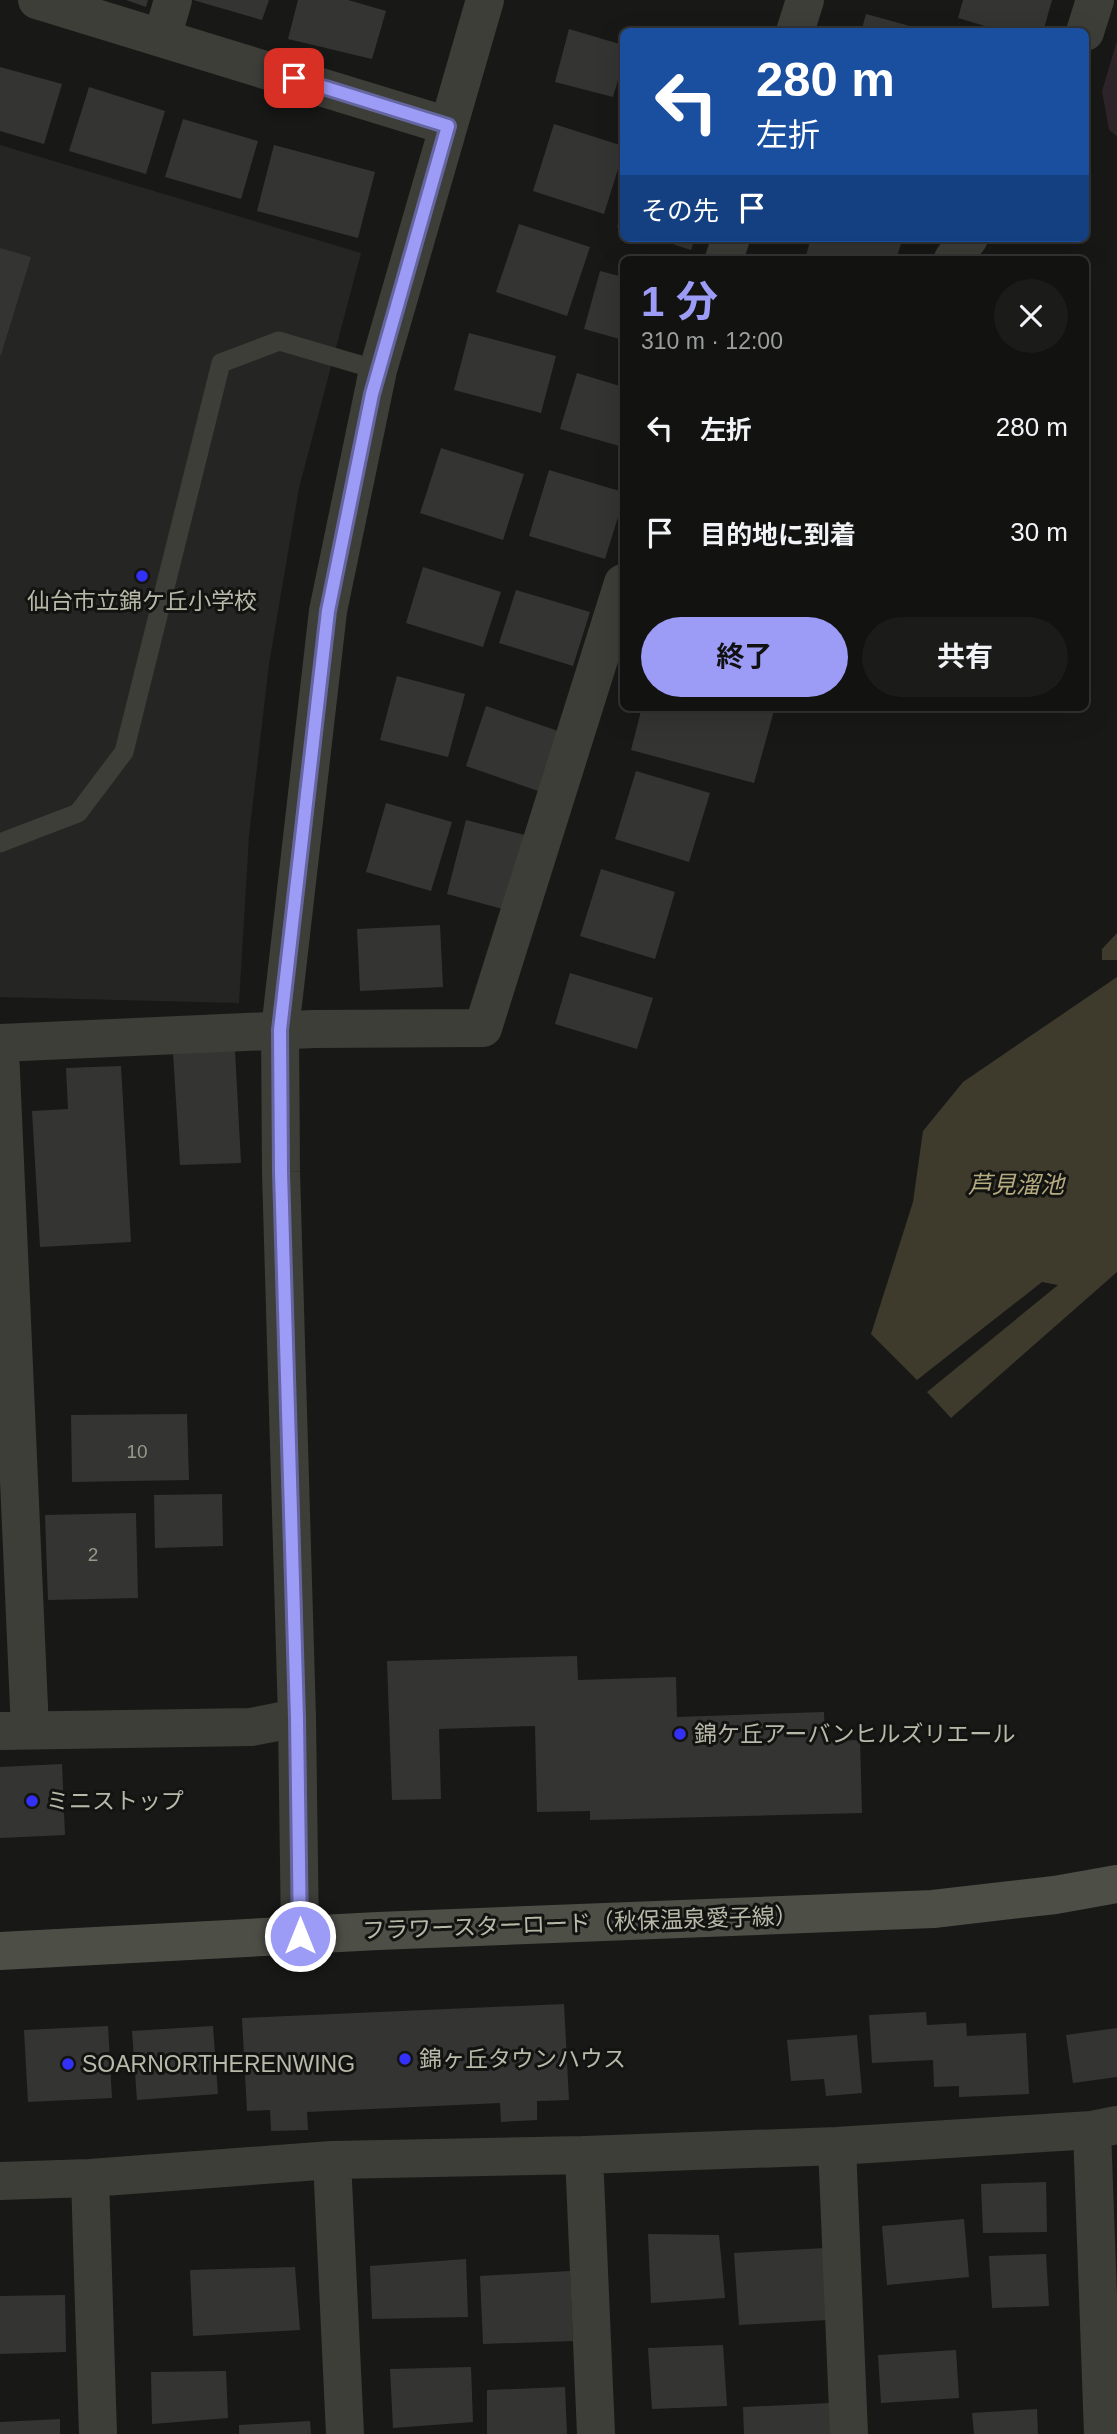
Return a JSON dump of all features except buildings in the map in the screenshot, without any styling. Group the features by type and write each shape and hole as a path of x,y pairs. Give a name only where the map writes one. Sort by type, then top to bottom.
{"main road":[{"name":"フラワースターロード（秋保温泉愛子線）","path":"0,1951 933,1909 1055,1895 1117,1884"}],"street":[{"path":"37,0 448,126"},
{"path":"162,38 173,0"},
{"path":"300,1936 297,1718 281,1172 280,1030 328,611 378,370 485,0"},
{"path":"796,28 804,0"},
{"path":"1086,28 1095,0"},
{"path":"955,256 966,242"},
{"path":"0,1043 280,1030 483,1028 620,593"},
{"path":"0,1049 15,1730 251,1727 297,1718"},
{"path":"0,2181 90,2178 332,2160 837,2146 1105,2127 1103,2434"},
{"path":"837,2146 849,2434"},
{"path":"584,2155 596,2434"},
{"path":"332,2160 345,2434"},
{"path":"90,2178 98,2434"}],"lane":[{"path":"0,843 78,813 124,752 221,363 279,341 378,370"}],"shaded area":[{"path":"1117,41 1117,136 1109,130 1102,91"},
{"name":"仙台市立錦ケ丘小学校","path":"0,145 361,253 299,488 269,664 249,836 239,1003 0,997"}],"water":[{"path":"1117,933 1117,960 1102,960 1102,949"},
{"name":"芦見溜池","path":"1117,977 1117,1272 951,1418 927,1392 1058,1285 1042,1282 917,1380 871,1334 913,1202 923,1131 963,1082"}],"place":[{"name":"仙台市立錦ケ丘小学校","path":"142,576"},
{"name":"錦ケ丘アーバンヒルズリエール","path":"680,1734"},
{"name":"ミニストップ","path":"32,1801"},
{"name":"錦ヶ丘タウンハウス","path":"405,2059"},
{"name":"SOARNORTHERENWING","path":"68,2064"}],"route":[{"path":"294,78 448,126 372,394 328,611 280,1030 281,1172 297,1718 300,1936"}]}
